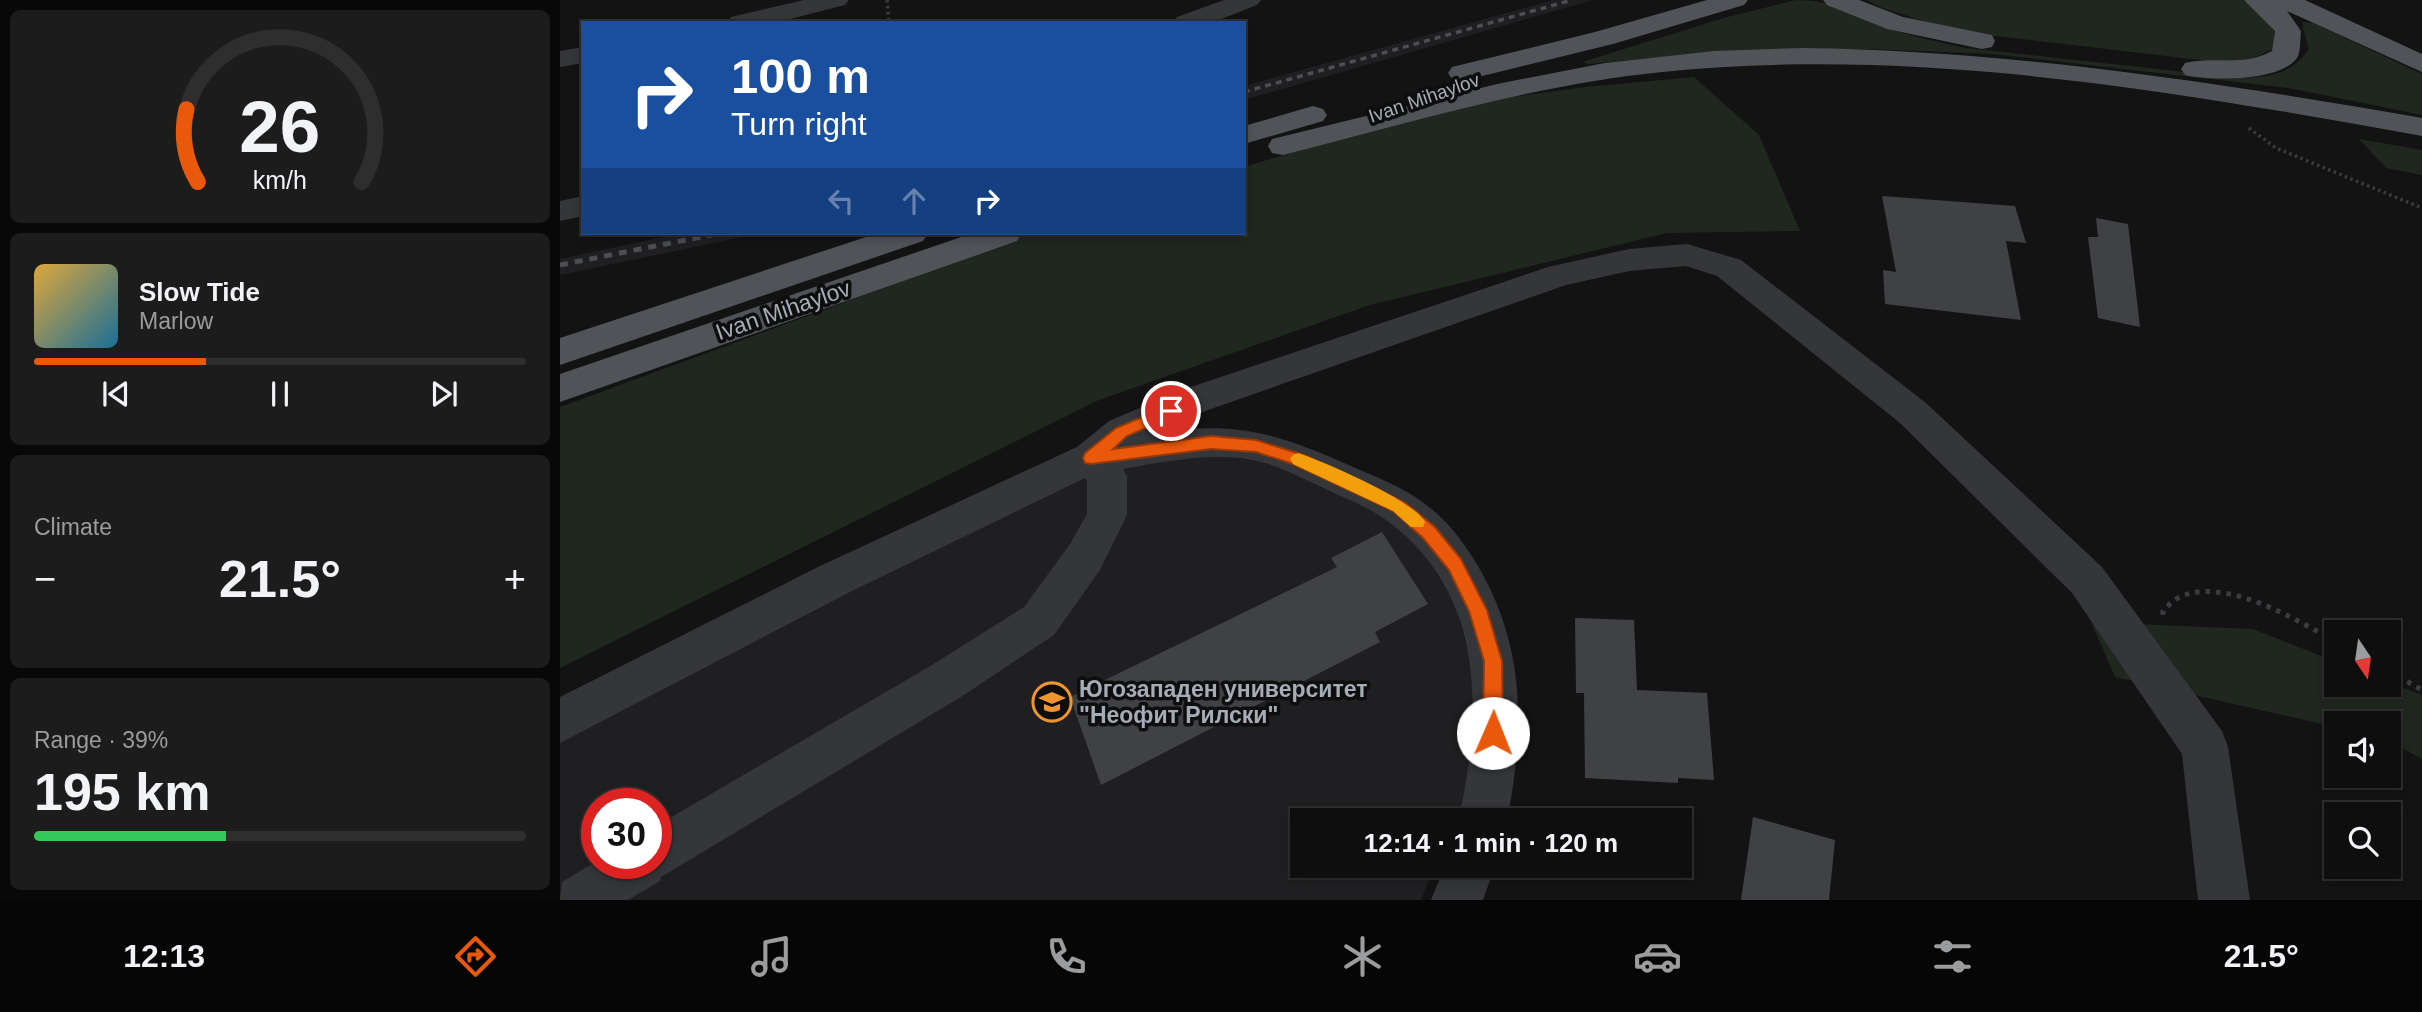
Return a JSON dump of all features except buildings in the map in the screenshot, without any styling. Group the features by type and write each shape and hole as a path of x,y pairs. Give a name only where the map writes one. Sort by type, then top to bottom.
{"main road":[{"name":"Ivan Mihaylov","path":"1246,134 1426,82 1604,38 1735,0"},
{"path":"1836,0 1896,23 1954,37 2197,69 2228,70 2273,63 2285,55 2288,31 2278,17 2256,0"},
{"path":"2284,0 2422,64"},
{"name":"Ivan Mihaylov","path":"1246,157 1604,38"},
{"path":"1283,146 1579,75 1713,59 1860,56 1997,64 2230,93 2422,127"},
{"name":"Ivan Mihaylov","path":"560,352 906,235"},
{"name":"Ivan Mihaylov","path":"560,388 1000,235"}],"street":[{"path":"745,21 780,8 836,0"},
{"path":"1191,21 1248,0"},
{"path":"560,59 581,55"},
{"path":"560,211 581,206"},
{"path":"560,721 835,579 1091,458 1122,432 1195,400 1560,275 1629,260 1687,255 1729,268 1913,412 2087,580 2205,747 2224,900"},
{"path":"1091,458 1211,442 1256,446 1298,459 1399,506 1429,533 1455,565 1472,599 1493,661 1492,779 1485,808"},
{"path":"672,844 948,680 1039,621 1085,557 1107,515 1107,476 1091,458"},
{"path":"1457,900 1465,878"},
{"path":"580,900 615,879"}],"path":[{"path":"887,0 889,21"},
{"path":"2230,93 2235,111 2255,135 2276,148 2422,208"},
{"path":"2162,621 2163,611 2179,597 2206,591 2248,599 2324,636"},
{"path":"2401,678 2422,690"}],"shaded area":[{"path":"1553,0 1593,0 1246,99 1246,85"},
{"path":"1796,0 1820,2 1880,26 1966,48 2240,78 2270,75 2295,64 2309,49 2303,22 2313,23 2422,74 2422,115 2289,88 1994,54 1869,49 1718,52 1587,64 1582,62 1727,17"},
{"path":"1867,0 2243,0 2257,8 2274,24 2275,48 2246,62 2200,60 1953,31 1880,7"},
{"path":"1694,77 1759,135 1800,231 1667,233 1370,305 1099,400 560,668 560,407 1028,235 1246,235 1246,166 1446,106 1585,87"},
{"path":"2359,139 2422,150 2422,175 2386,168"},
{"path":"673,235 752,235 560,275 560,259"},
{"name":"Югозападен университет \"Неофит Рилски\"","path":"1208,453 1294,467 1385,513 1445,568 1472,666 1474,752 1468,808 1290,808 1290,878 1433,878 1427,884 1421,900 560,900 560,739 1055,486 1112,470"},
{"path":"2091,622 2253,629 2324,657 2324,697 2401,697 2401,687 2422,695 2422,759 2401,748 2401,711 2324,711 2324,724 2115,677"}],"railway":[{"path":"1246,91 1572,0"},
{"path":"560,265 711,235"}],"slow traffic":[{"path":"1298,459 1399,506 1417,522"}],"place":[{"name":"Югозападен университет \"Неофит Рилски\"","path":"1052,702"}],"route":[{"path":"1171,411 1122,432 1091,458 1211,442 1256,446 1298,459 1399,506 1429,533 1455,565 1478,610 1493,661 1493,733"}]}
